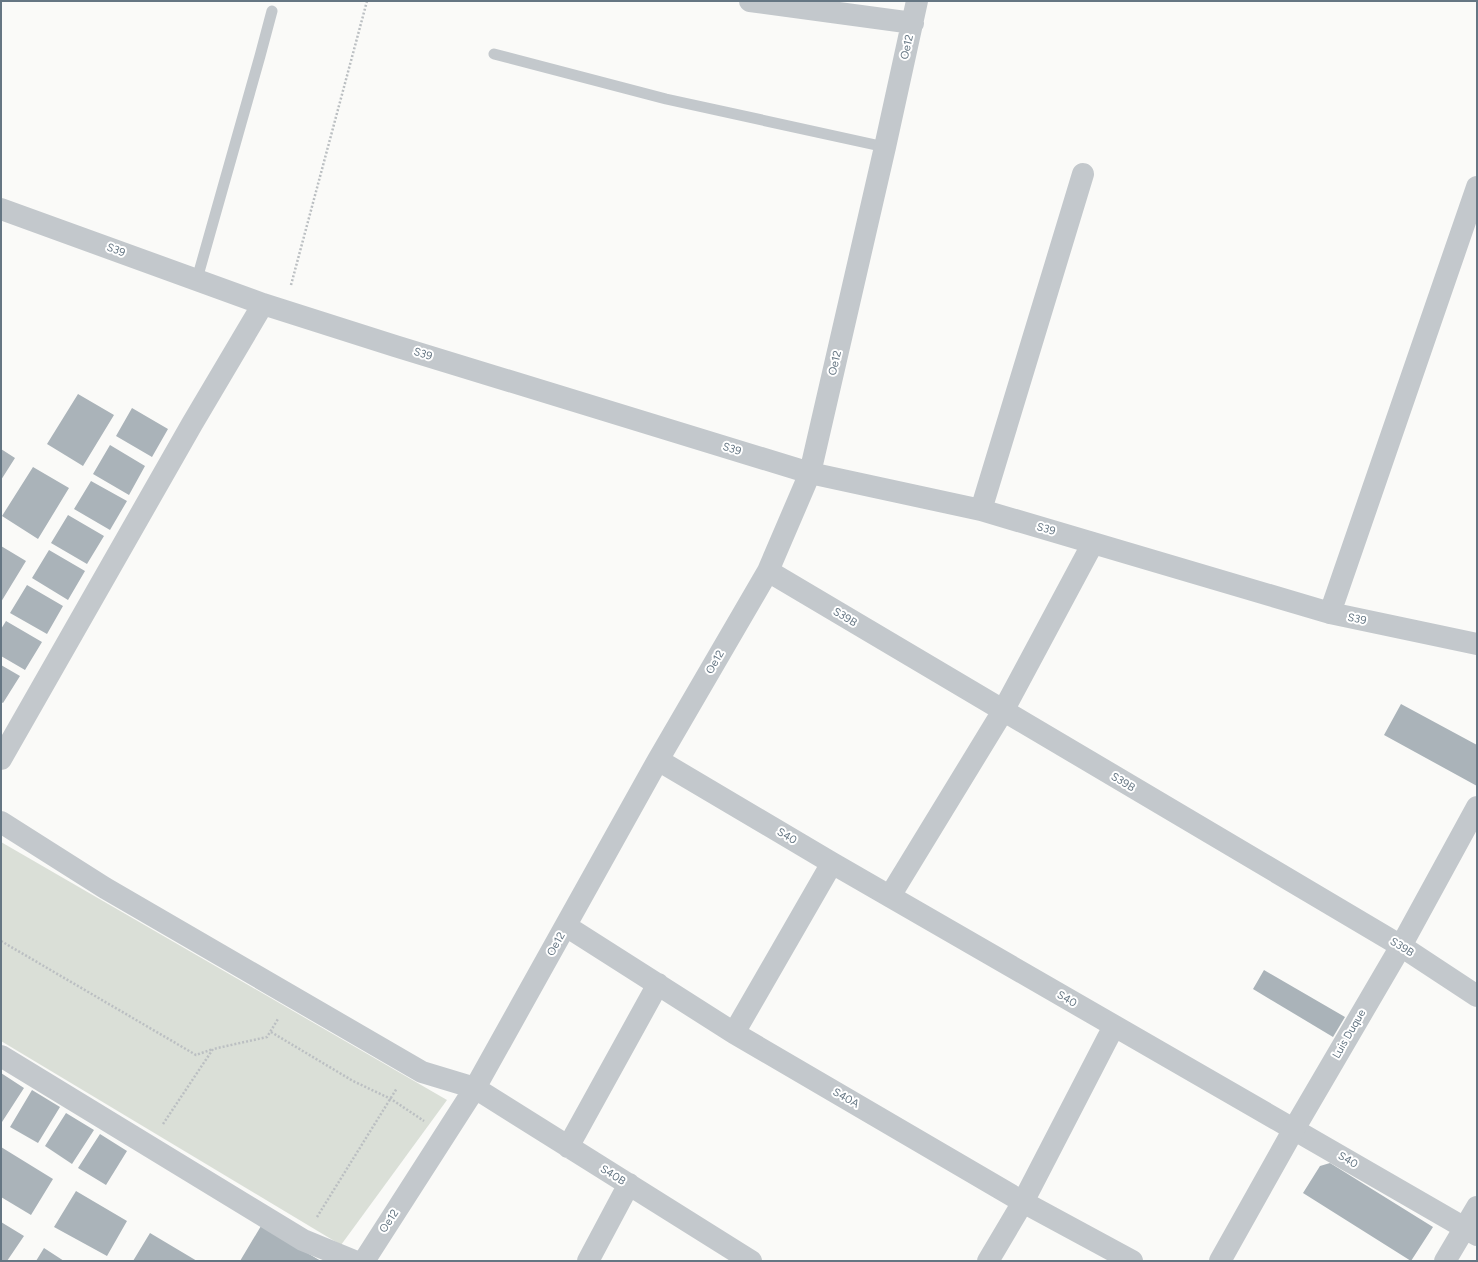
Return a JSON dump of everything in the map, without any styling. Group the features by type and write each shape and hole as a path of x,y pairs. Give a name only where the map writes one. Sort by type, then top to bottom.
{"street":[{"path":"750,1 913,23"},
{"name":"Oe12","path":"364,1261 475,1088 658,760 768,572 810,473 917,1"},
{"path":"981,510 1083,174"},
{"path":"1330,613 1477,187"},
{"name":"S39","path":"1,209 263,304 810,473 981,510 1330,613 1477,644"},
{"path":"1,759 192,424 263,304"},
{"path":"890,896 1003,711 1093,543"},
{"name":"S39B","path":"768,572 1401,946 1477,996"},
{"name":"S40","path":"658,760 832,863 1471,1231"},
{"name":"Luis Duque","path":"1220,1261 1294,1129 1401,946 1477,807"},
{"name":"S40B","path":"1,822 105,888 422,1072 475,1088 752,1261"},
{"path":"734,1032 832,863"},
{"name":"S40A","path":"566,926 734,1032 1023,1202 1132,1261"},
{"path":"568,1147 658,984"},
{"path":"988,1261 1023,1202 1114,1026"},
{"path":"1,1056 303,1240 354,1261"},
{"path":"588,1261 629,1184"},
{"path":"1446,1261 1471,1231 1477,1207"}],"lane":[{"path":"197,279 272,11"},
{"path":"494,54 666,99 885,147"}],"path":[{"path":"284,310 367,1"},
{"path":"1,941 196,1055 213,1049 267,1037 290,996"},
{"path":"271,1032 354,1081 391,1099 444,1136"},
{"path":"148,1146 213,1049"},
{"path":"303,1240 391,1099"}],"shaded area":[{"path":"1,842 447,1100 341,1245 1,1041"}],"building":[{"path":"78,394 114,415 83,466 47,444"},
{"path":"132,408 168,429 152,457 116,436"},
{"path":"110,445 145,466 129,495 93,474"},
{"path":"1,449 15,458 1,480"},
{"path":"33,467 69,488 38,539 2,516"},
{"path":"91,481 127,501 110,530 74,509"},
{"path":"68,515 104,536 87,564 51,543"},
{"path":"1,546 26,561 1,602"},
{"path":"49,550 85,571 68,600 32,578"},
{"path":"27,585 63,606 47,634 10,613"},
{"path":"6,621 42,642 25,670 1,656 1,629"},
{"path":"1,665 20,676 3,703 1,702"},
{"path":"1401,704 1477,745 1477,786 1384,735"},
{"path":"1264,970 1345,1017 1333,1037 1253,989"},
{"path":"1,1073 24,1088 2,1122 1,1121"},
{"path":"32,1090 60,1107 38,1143 10,1127"},
{"path":"66,1113 94,1130 72,1164 45,1146"},
{"path":"100,1134 127,1151 106,1185 78,1168"},
{"path":"1,1147 53,1179 31,1215 1,1197"},
{"path":"1330,1163 1433,1227 1411,1261 1303,1193 1320,1166"},
{"path":"76,1191 127,1221 107,1256 54,1227"},
{"path":"1,1222 24,1236 7,1261 1,1261"},
{"path":"261,1226 321,1261 240,1261"},
{"path":"150,1233 197,1261 133,1261"},
{"path":"44,1248 64,1261 36,1261"}]}
